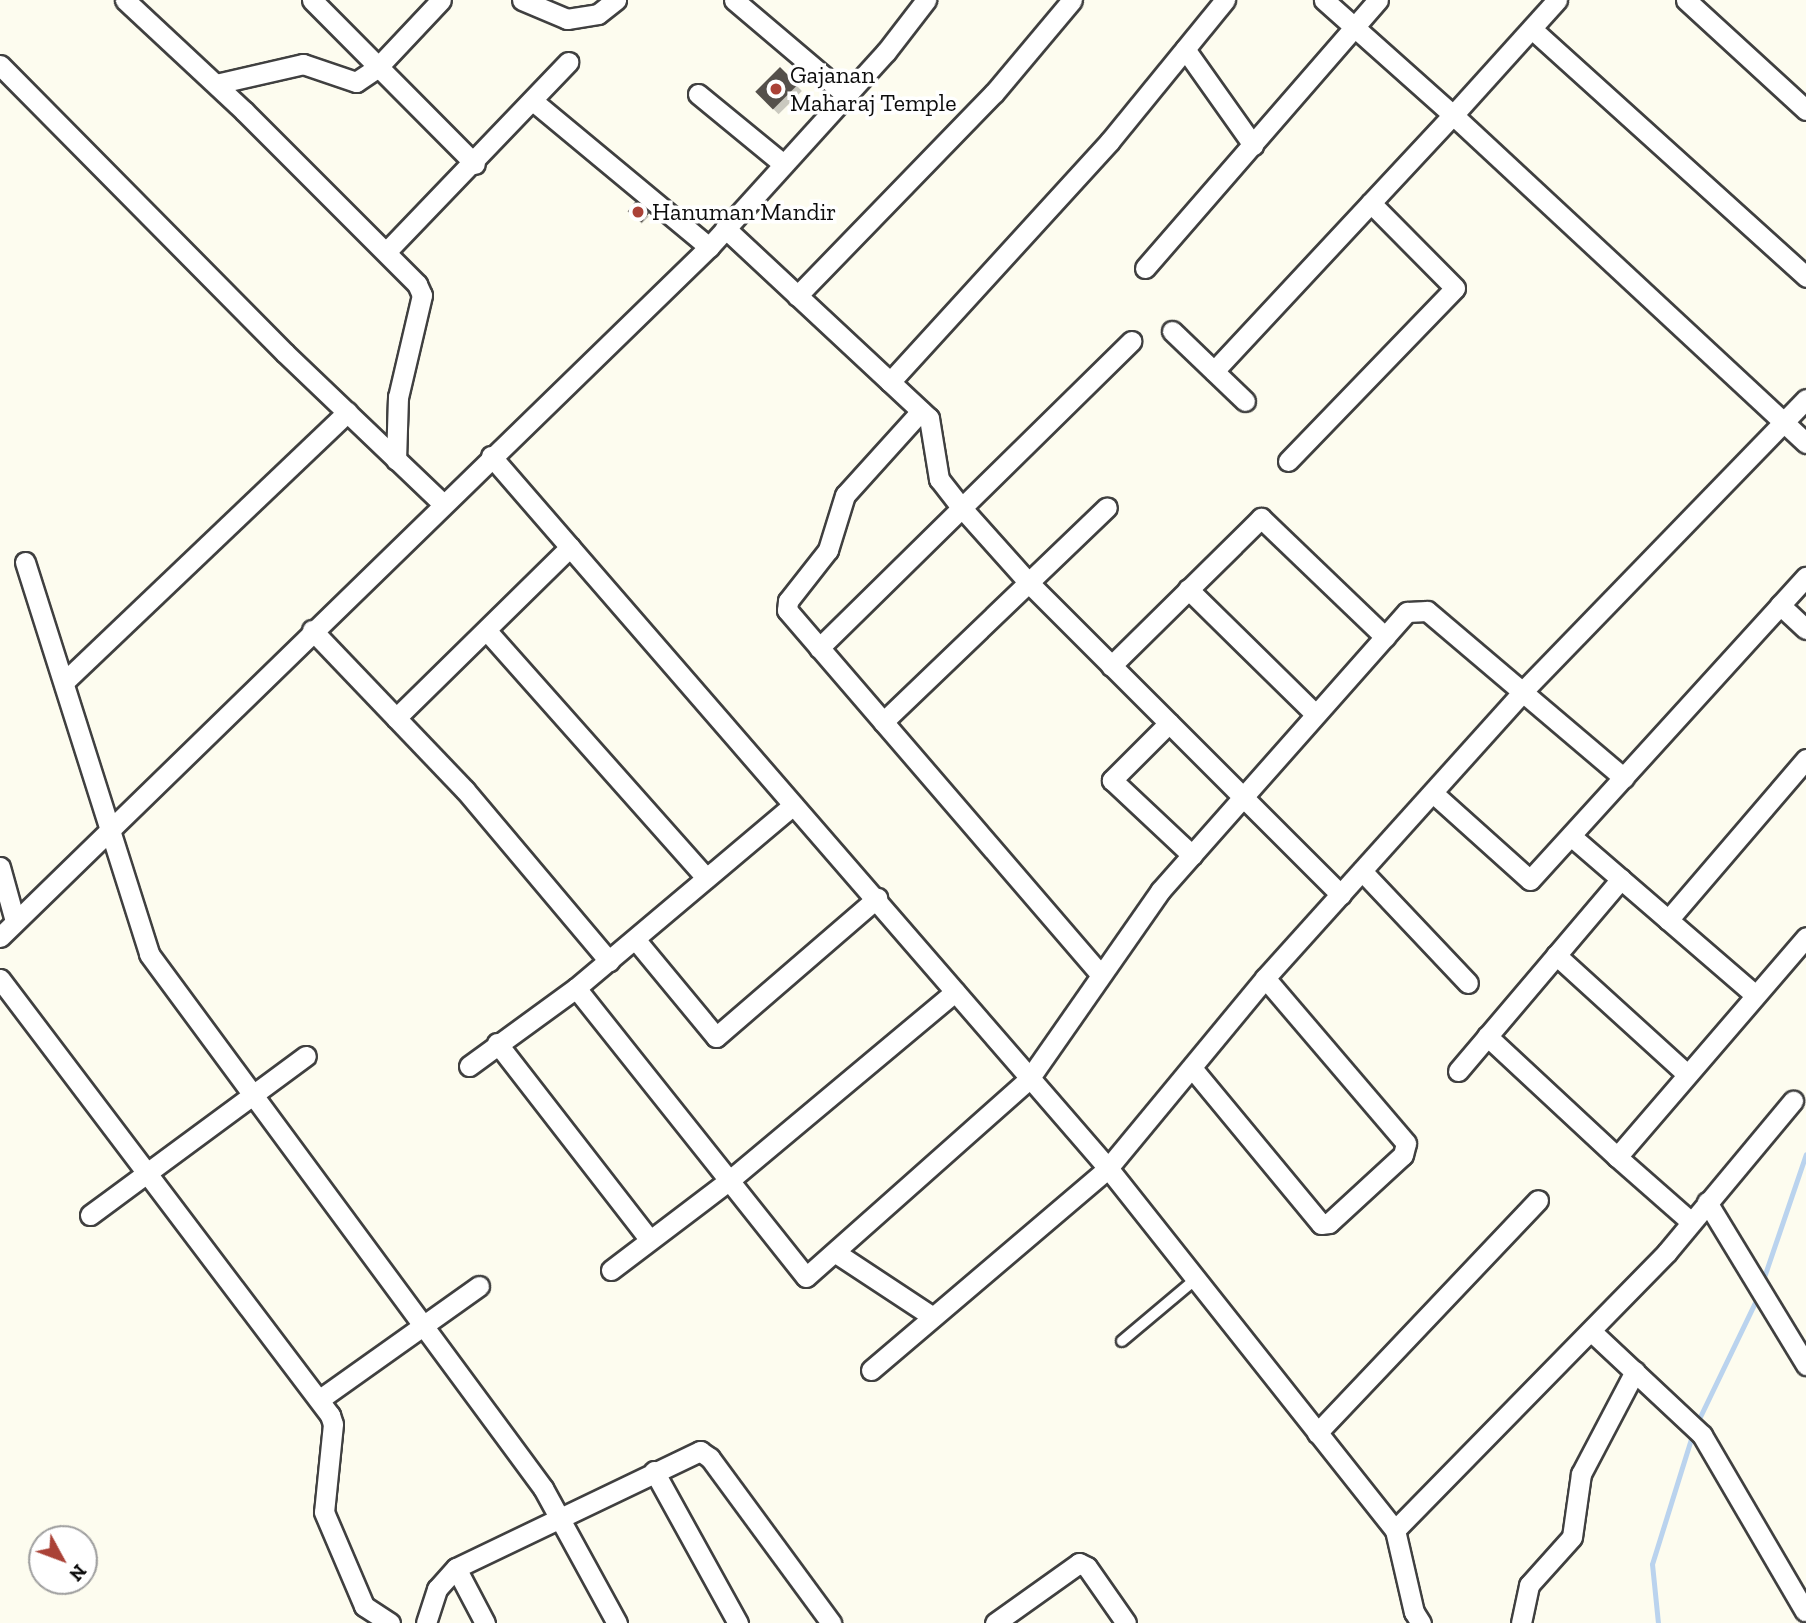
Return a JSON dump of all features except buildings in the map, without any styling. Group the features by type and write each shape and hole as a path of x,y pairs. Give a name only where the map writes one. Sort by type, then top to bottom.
{"street":[{"path":"125,0 216,84 387,251 422,295 398,397 396,460"},
{"path":"312,0 475,164"},
{"path":"216,84 303,64 356,82 377,68 441,0"},
{"path":"522,0 567,19 598,14 616,0"},
{"path":"734,0 846,95"},
{"path":"797,296 994,93 1072,0"},
{"path":"890,382 1101,151 1225,0"},
{"path":"1324,0 1357,25 1806,443"},
{"path":"1145,268 1378,0"},
{"path":"1214,371 1557,0"},
{"path":"1686,0 1806,110"},
{"path":"0,937 442,503 709,247 846,95 923,1"},
{"path":"1532,29 1806,277"},
{"path":"1185,49 1252,145"},
{"path":"387,251 475,164 568,62"},
{"path":"0,65 346,412 442,503"},
{"path":"698,94 782,163"},
{"path":"533,101 709,247"},
{"path":"1288,461 1455,288 1371,203"},
{"path":"724,228 921,411 932,424 939,479 961,506 1029,583 1340,895"},
{"path":"1172,331 1245,401"},
{"path":"820,648 1131,341"},
{"path":"871,1370 1108,1168 1265,978 1524,690 1806,399"},
{"path":"921,411 845,495 828,550 788,601 787,610 1099,973"},
{"path":"65,681 346,412"},
{"path":"491,456 877,898 1029,1079 1108,1168 1395,1530 1414,1612 1421,1623"},
{"path":"883,722 1107,507"},
{"path":"1111,666 1261,518 1385,637"},
{"path":"396,718 570,547"},
{"path":"25,562 65,681 149,954 560,1516 617,1623"},
{"path":"1433,793 1530,880 1806,577"},
{"path":"1188,589 1315,714"},
{"path":"1780,605 1806,629"},
{"path":"576,988 731,1179 806,1277 1029,1079 1099,973 1192,855 1407,612 1427,611 1524,690 1624,778"},
{"path":"312,630 465,790 610,961"},
{"path":"487,631 706,878"},
{"path":"1169,723 1112,780 1192,855"},
{"path":"1668,920 1806,759"},
{"path":"469,1066 610,961 793,805"},
{"path":"1571,836 1755,995"},
{"path":"0,867 15,921"},
{"path":"1363,871 1468,983"},
{"path":"1458,1071 1621,879"},
{"path":"635,939 716,1037 877,898"},
{"path":"1617,1157 1806,937"},
{"path":"1556,955 1687,1074"},
{"path":"1192,1068 1321,1224 1329,1223 1403,1155 1406,1143 1265,978"},
{"path":"0,979 320,1399 333,1424 324,1512 364,1606 390,1623"},
{"path":"611,1270 731,1179 956,992"},
{"path":"1487,1036 1691,1222"},
{"path":"497,1043 650,1240"},
{"path":"90,1215 306,1056"},
{"path":"1395,1530 1591,1331 1691,1222 1793,1101"},
{"path":"1317,1433 1538,1200"},
{"path":"1707,1202 1806,1365"},
{"path":"836,1253 933,1317"},
{"path":"320,1399 479,1286"},
{"path":"1591,1331 1702,1435 1800,1615"},
{"path":"1521,1623 1529,1586 1572,1537 1581,1474 1635,1371"},
{"path":"426,1623 437,1589 456,1567 693,1452 705,1453 831,1623"},
{"path":"654,1471 738,1623"},
{"path":"995,1623 1079,1563 1087,1567 1126,1623"},
{"path":"456,1567 485,1623"}],"lane":[{"path":"1122,1341 1196,1279"}],"waterway":[{"path":"1762,1283 1806,1154"},
{"path":"1697,1423 1758,1296"},
{"path":"1658,1623 1652,1564 1693,1432"}],"place":[{"name":"Gajanan Maharaj Temple","path":"776,89"},
{"name":"Hanuman Mandir","path":"638,212"}]}
